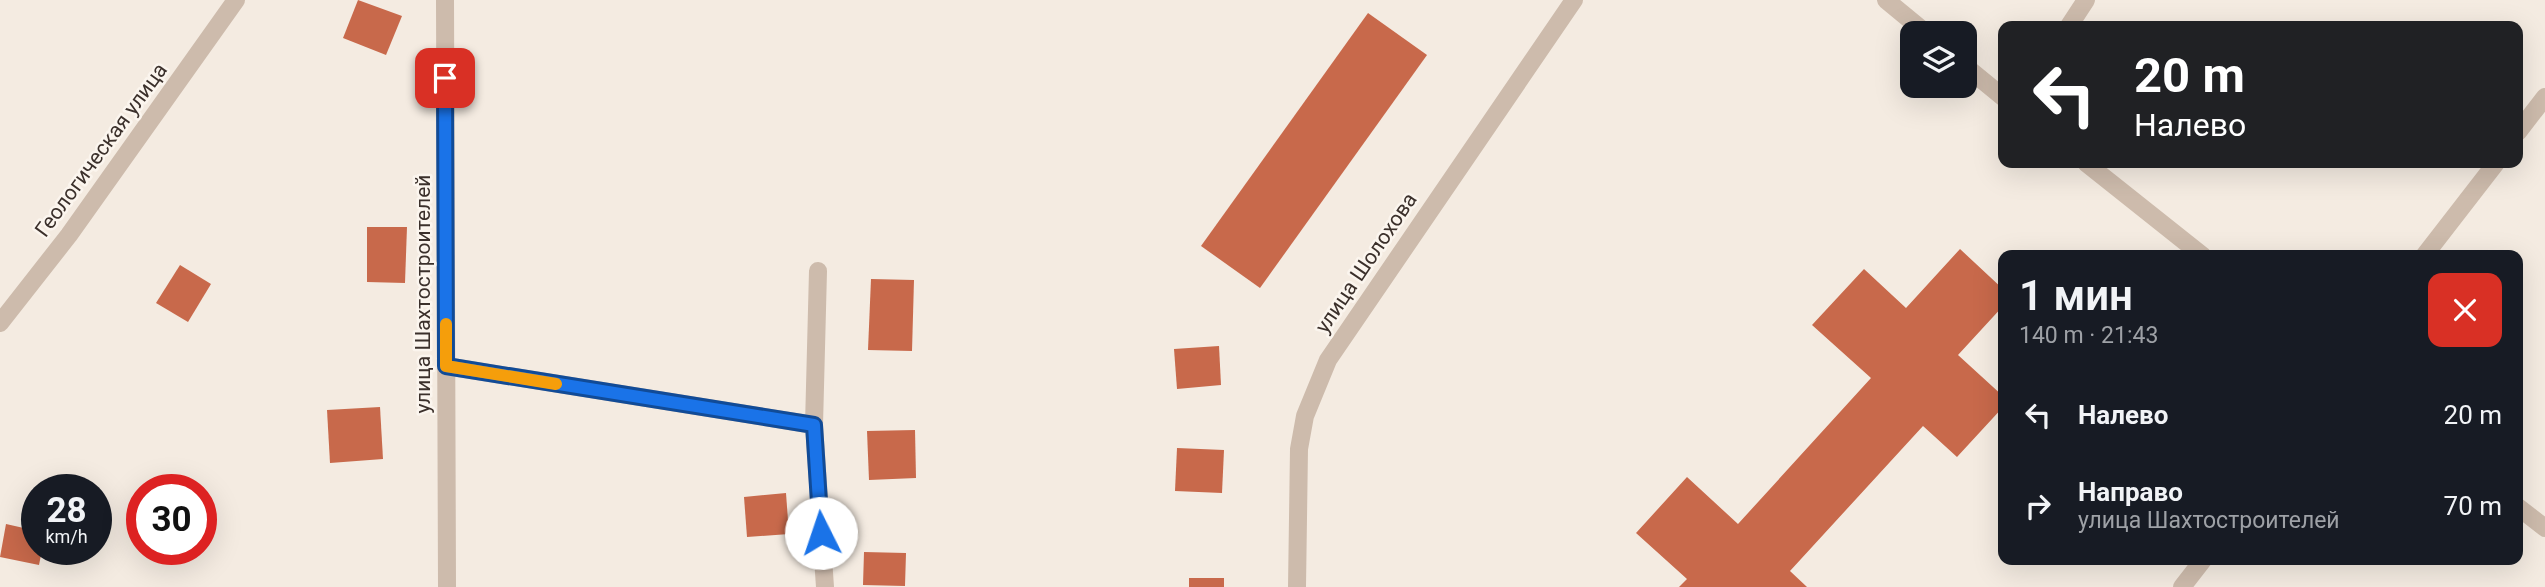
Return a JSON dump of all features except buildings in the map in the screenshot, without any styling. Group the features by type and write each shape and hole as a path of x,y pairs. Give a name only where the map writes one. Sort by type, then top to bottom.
{"street":[{"name":"Геологическая улица","path":"0,323 69,235 236,0"},
{"name":"улица Шахтостроителей","path":"445,0 447,587"},
{"name":"улица Шолохова","path":"1297,587 1299,449 1305,416 1328,360 1574,0"},
{"path":"1886,0 1911,21"},
{"path":"2071,21 2086,0"},
{"path":"1977,76 1998,93"},
{"path":"2523,126 2545,97"},
{"path":"2092,168 2195,250"},
{"path":"2429,250 2492,168"},
{"path":"818,271 814,425 825,587"},
{"path":"446,366 814,425"},
{"path":"2523,511 2545,528"},
{"path":"2182,587 2199,565"}],"slow traffic":[{"path":"446,324 446,366 556,384"}],"route":[{"path":"445,78 446,366 814,425 821,533"}]}
